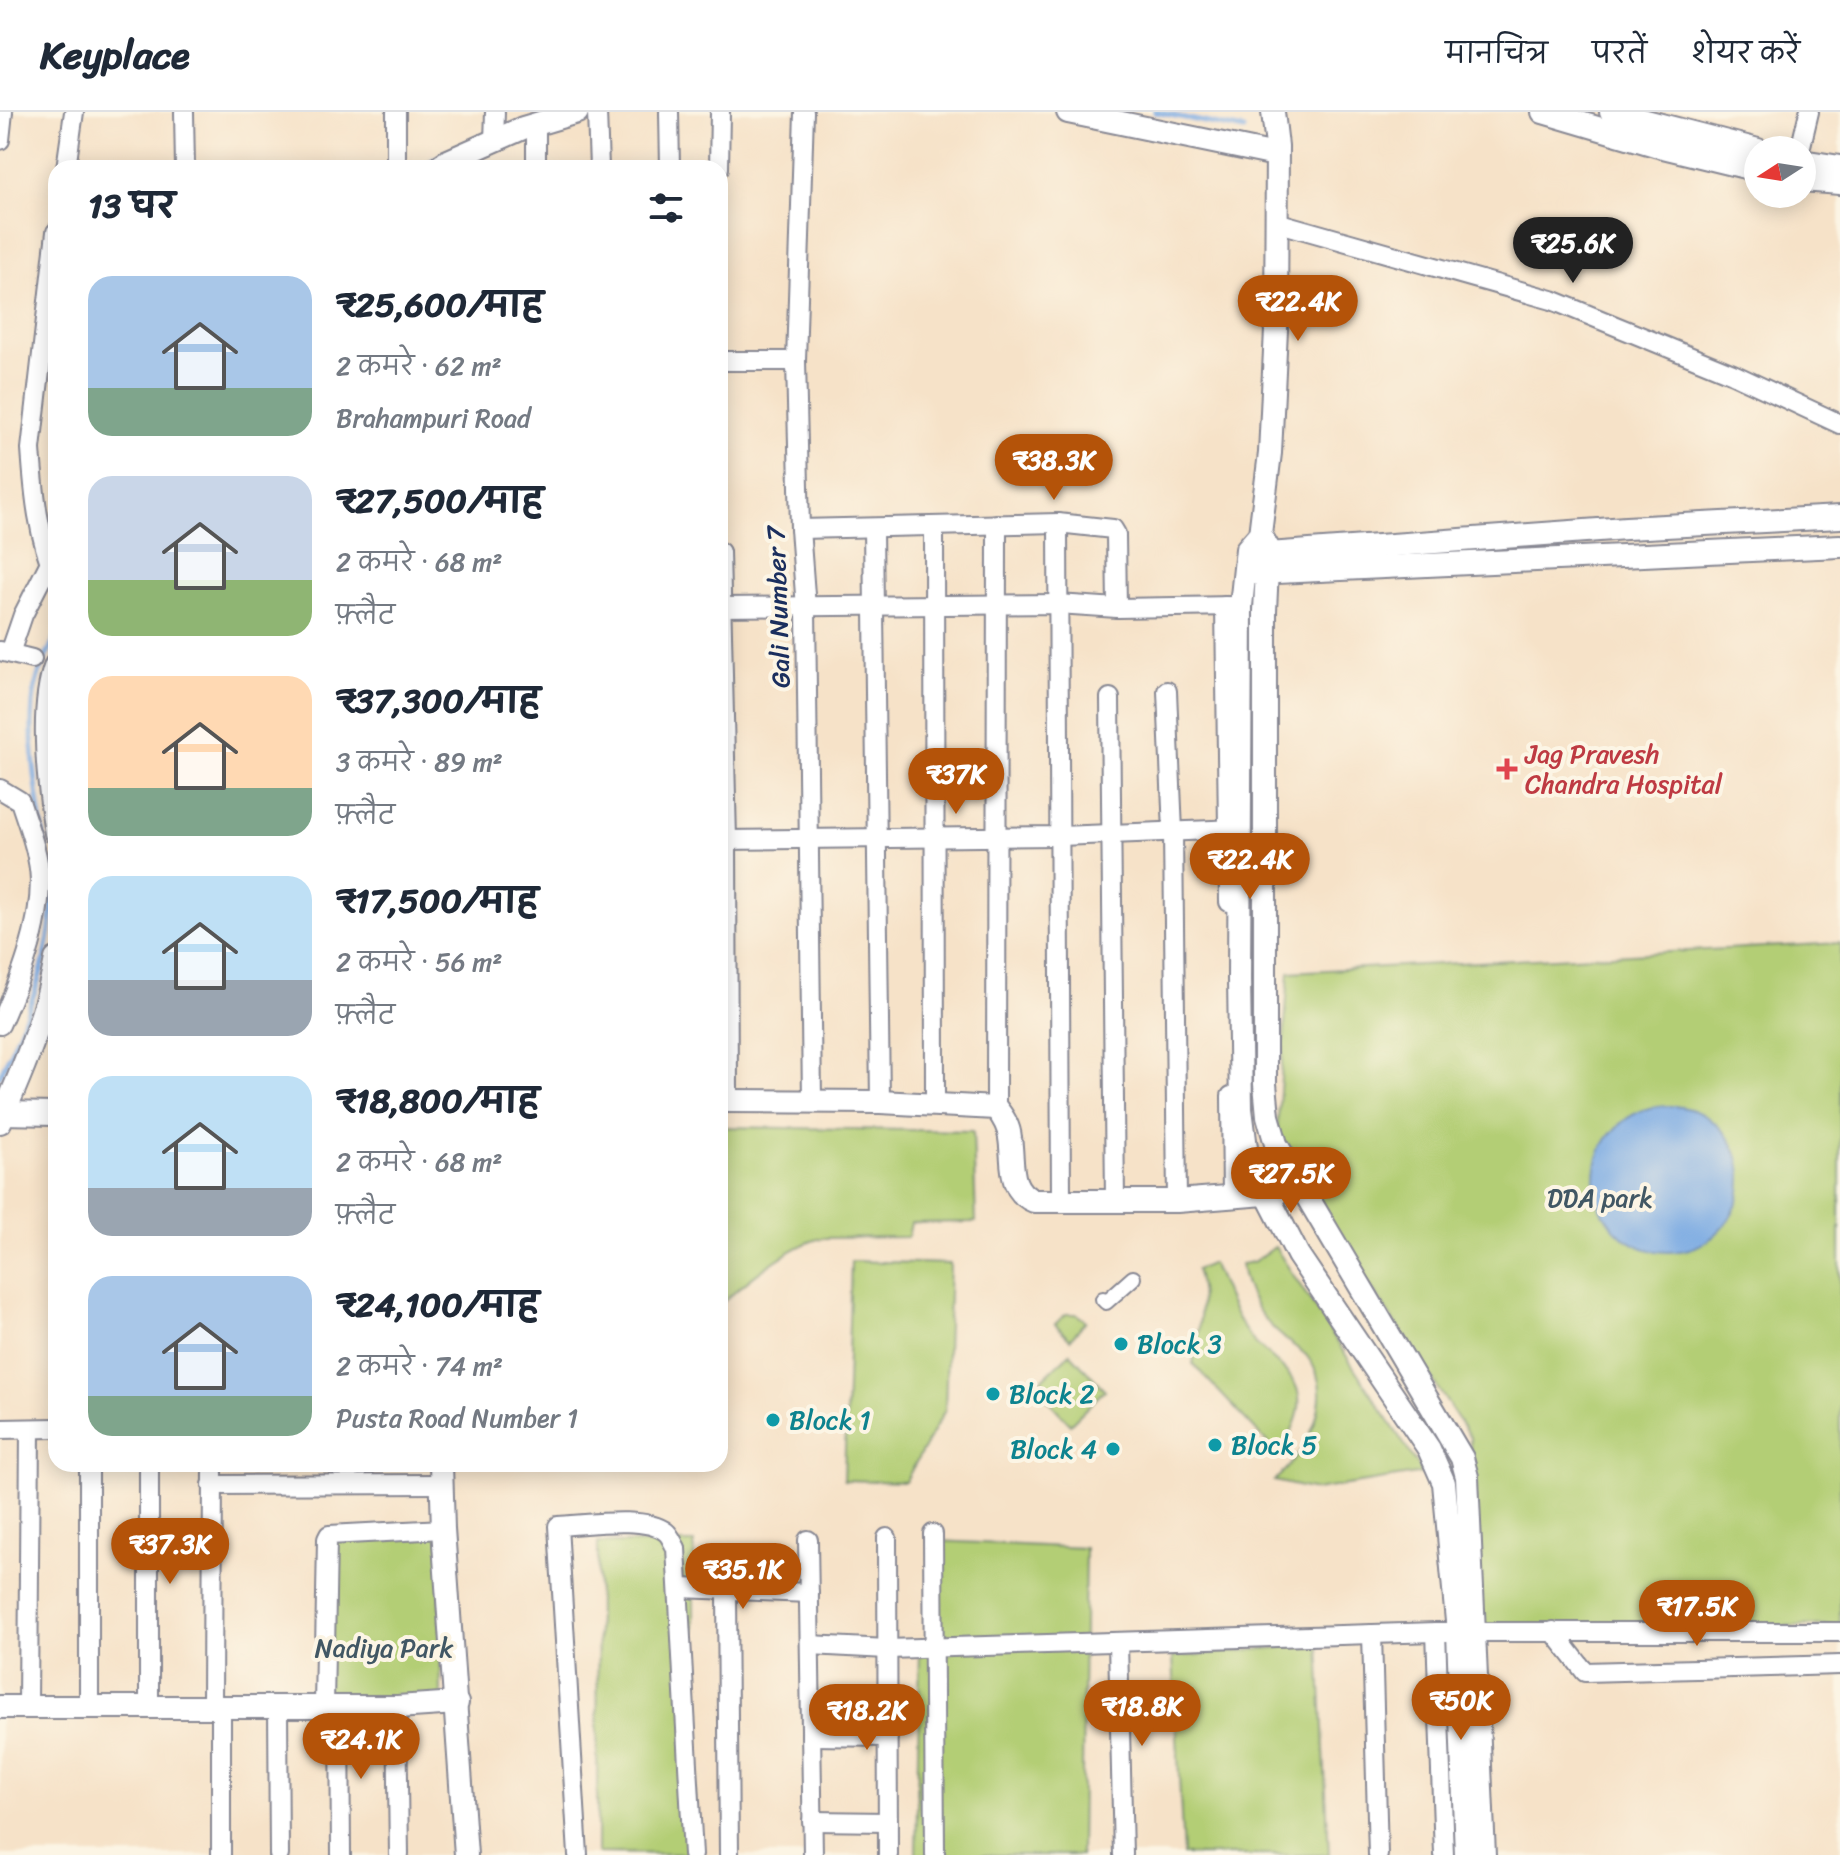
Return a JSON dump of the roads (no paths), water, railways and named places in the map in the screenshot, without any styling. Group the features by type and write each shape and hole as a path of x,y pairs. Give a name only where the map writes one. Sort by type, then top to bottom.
{"street":[{"path":"0,140 3,112"},
{"path":"67,160 74,112"},
{"path":"184,112 185,160"},
{"path":"396,112 396,160"},
{"path":"494,141 495,112"},
{"path":"451,160 536,124 577,112"},
{"path":"597,112 599,160"},
{"path":"669,112 670,160"},
{"path":"719,160 720,112"},
{"name":"Gali Number 7","path":"804,112 796,361 800,529 806,608 812,1101"},
{"path":"1068,112 1276,151"},
{"path":"1273,112 1276,151 1276,330 1270,453 1257,558 1264,673 1265,1084 1268,1116 1276,1144 1462,1458 1467,1477 1455,1632 1444,1855"},
{"path":"1276,151 1284,112"},
{"path":"1543,112 1655,145 1744,167"},
{"path":"1611,112 1744,146"},
{"path":"1803,136 1809,112"},
{"path":"536,124 536,160"},
{"path":"1816,163 1840,167"},
{"path":"1816,181 1840,183"},
{"path":"1276,222 1552,300 1733,374 1840,424"},
{"path":"48,301 31,449 36,505 48,551"},
{"path":"728,361 796,361"},
{"path":"1257,558 1610,529 1840,517"},
{"path":"800,529 1058,523 1110,528 1115,531 1117,608"},
{"path":"1058,523 1061,1202"},
{"path":"997,524 996,1108 1005,1119 1010,1135 1012,1176 1017,1188 1024,1197 1034,1201 1061,1202 1177,1201 1267,1195 1302,1189"},
{"path":"934,526 935,1106"},
{"path":"873,528 880,1102"},
{"path":"1257,558 1840,546"},
{"path":"1232,1197 1233,606 1257,558"},
{"path":"32,659 5,652 23,615 48,578"},
{"path":"728,607 1233,606"},
{"path":"1167,691 1173,832 1177,1201"},
{"path":"1110,698 1115,1202"},
{"path":"0,789 20,801 34,844 40,879 33,934 0,1025"},
{"path":"728,840 1060,836 1234,830"},
{"path":"1234,830 1241,1109 1247,1156 1298,1255 1429,1449 1444,1483 1466,1855"},
{"path":"48,996 31,1047 1,1116 48,1114"},
{"path":"728,1101 880,1102 996,1108"},
{"path":"1103,1299 1106,1302 1133,1278"},
{"path":"0,1429 48,1428"},
{"path":"28,1707 30,1429"},
{"path":"89,1472 89,1707"},
{"path":"149,1472 149,1708"},
{"path":"213,1472 221,1855"},
{"path":"212,1485 442,1474 443,1529 466,1855"},
{"path":"578,1855 558,1526 652,1524 667,1533 676,1548 693,1855"},
{"path":"341,1855 332,1707 327,1539 329,1535 443,1529"},
{"path":"933,1534 935,1855"},
{"path":"887,1538 888,1855"},
{"path":"808,1540 813,1855"},
{"path":"679,1588 809,1593"},
{"path":"727,1590 729,1855"},
{"path":"1553,1631 1585,1672 1840,1665"},
{"path":"1455,1632 1484,1855"},
{"path":"810,1645 887,1649 1455,1632 1840,1632"},
{"path":"1372,1634 1378,1855"},
{"path":"1118,1642 1123,1855"},
{"path":"0,1707 397,1707 457,1703"},
{"path":"278,1706 279,1855"},
{"path":"397,1707 399,1855"},
{"path":"811,1736 888,1737"},
{"path":"812,1821 888,1822"}],"water":[{"path":"1668,1106 1696,1111 1720,1127 1736,1151 1741,1179 1736,1207 1720,1231 1696,1247 1668,1252 1640,1247 1616,1231 1600,1207 1595,1179 1600,1151 1616,1127 1640,1111"}],"waterway":[{"path":"1155,112 1244,130"},
{"path":"48,654 37,681 32,728 37,792 48,864"},
{"path":"0,1076 36,988 48,942"}],"place":[{"name":"Jag Pravesh Chandra Hospital","path":"1507,769"},
{"name":"Block 3","path":"1121,1344"},
{"name":"Block 2","path":"993,1394"},
{"name":"Block 1","path":"773,1420"},
{"name":"Block 5","path":"1215,1445"},
{"name":"Block 4","path":"1113,1449"}],"park label":[{"name":"DDA park","path":"1600,1198"},
{"name":"Nadiya Park","path":"384,1648"}]}
